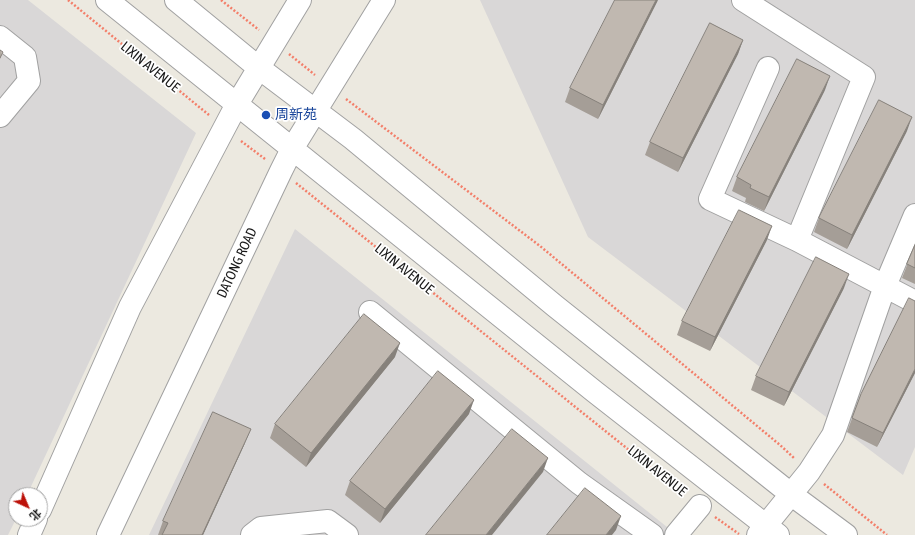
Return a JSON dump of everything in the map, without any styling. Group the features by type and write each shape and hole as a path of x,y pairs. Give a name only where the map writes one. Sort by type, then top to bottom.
{"street":[{"name":"LIXIN AVENUE","path":"107,0 768,532"},
{"path":"176,0 259,68 353,139 555,306 846,535"},
{"path":"48,492 130,307 237,104 300,0"},
{"name":"DATONG ROAD","path":"108,535 292,149 384,0"},
{"path":"743,0 864,77 797,240"},
{"path":"0,37 25,57 29,81 0,116"},
{"path":"768,68 710,199 797,240 915,302"},
{"path":"768,532 792,494 810,472 833,436 885,286 915,215"},
{"path":"370,312 579,483 652,535"},
{"path":"676,535 700,506"},
{"path":"252,535 261,528 328,521 347,535"}],"path":[{"name":"LIXIN AVENUE","path":"68,0 224,128 281,171 700,506 741,535"},
{"path":"221,0 331,87 540,246 887,535"}],"shaded area":[{"path":"0,0 28,0 196,133 31,487 8,487 8,527 12,527 8,535 0,535"},
{"path":"480,0 915,0 915,447 903,475 588,237"},
{"path":"295,229 677,535 149,535"}],"building":[{"path":"615,0 656,0 603,105 570,88"},
{"path":"710,23 743,40 683,158 650,142"},
{"path":"0,50 3,52 0,58"},
{"path":"797,59 830,76 769,197 750,188 751,185 737,177"},
{"path":"879,100 912,117 852,235 819,218"},
{"path":"739,210 772,226 715,337 682,321"},
{"path":"915,245 915,268 907,264"},
{"path":"816,257 849,274 789,392 756,376"},
{"path":"909,298 915,301 915,369 883,433 852,418 861,394"},
{"path":"364,314 400,343 311,453 275,424"},
{"path":"438,371 474,400 385,509 350,481"},
{"path":"213,412 251,429 202,535 162,535 168,523 163,521"},
{"path":"512,429 548,458 486,535 426,535"},
{"path":"585,488 621,516 606,535 547,535"}],"place":[{"name":"周新苑","path":"266,115"}]}
